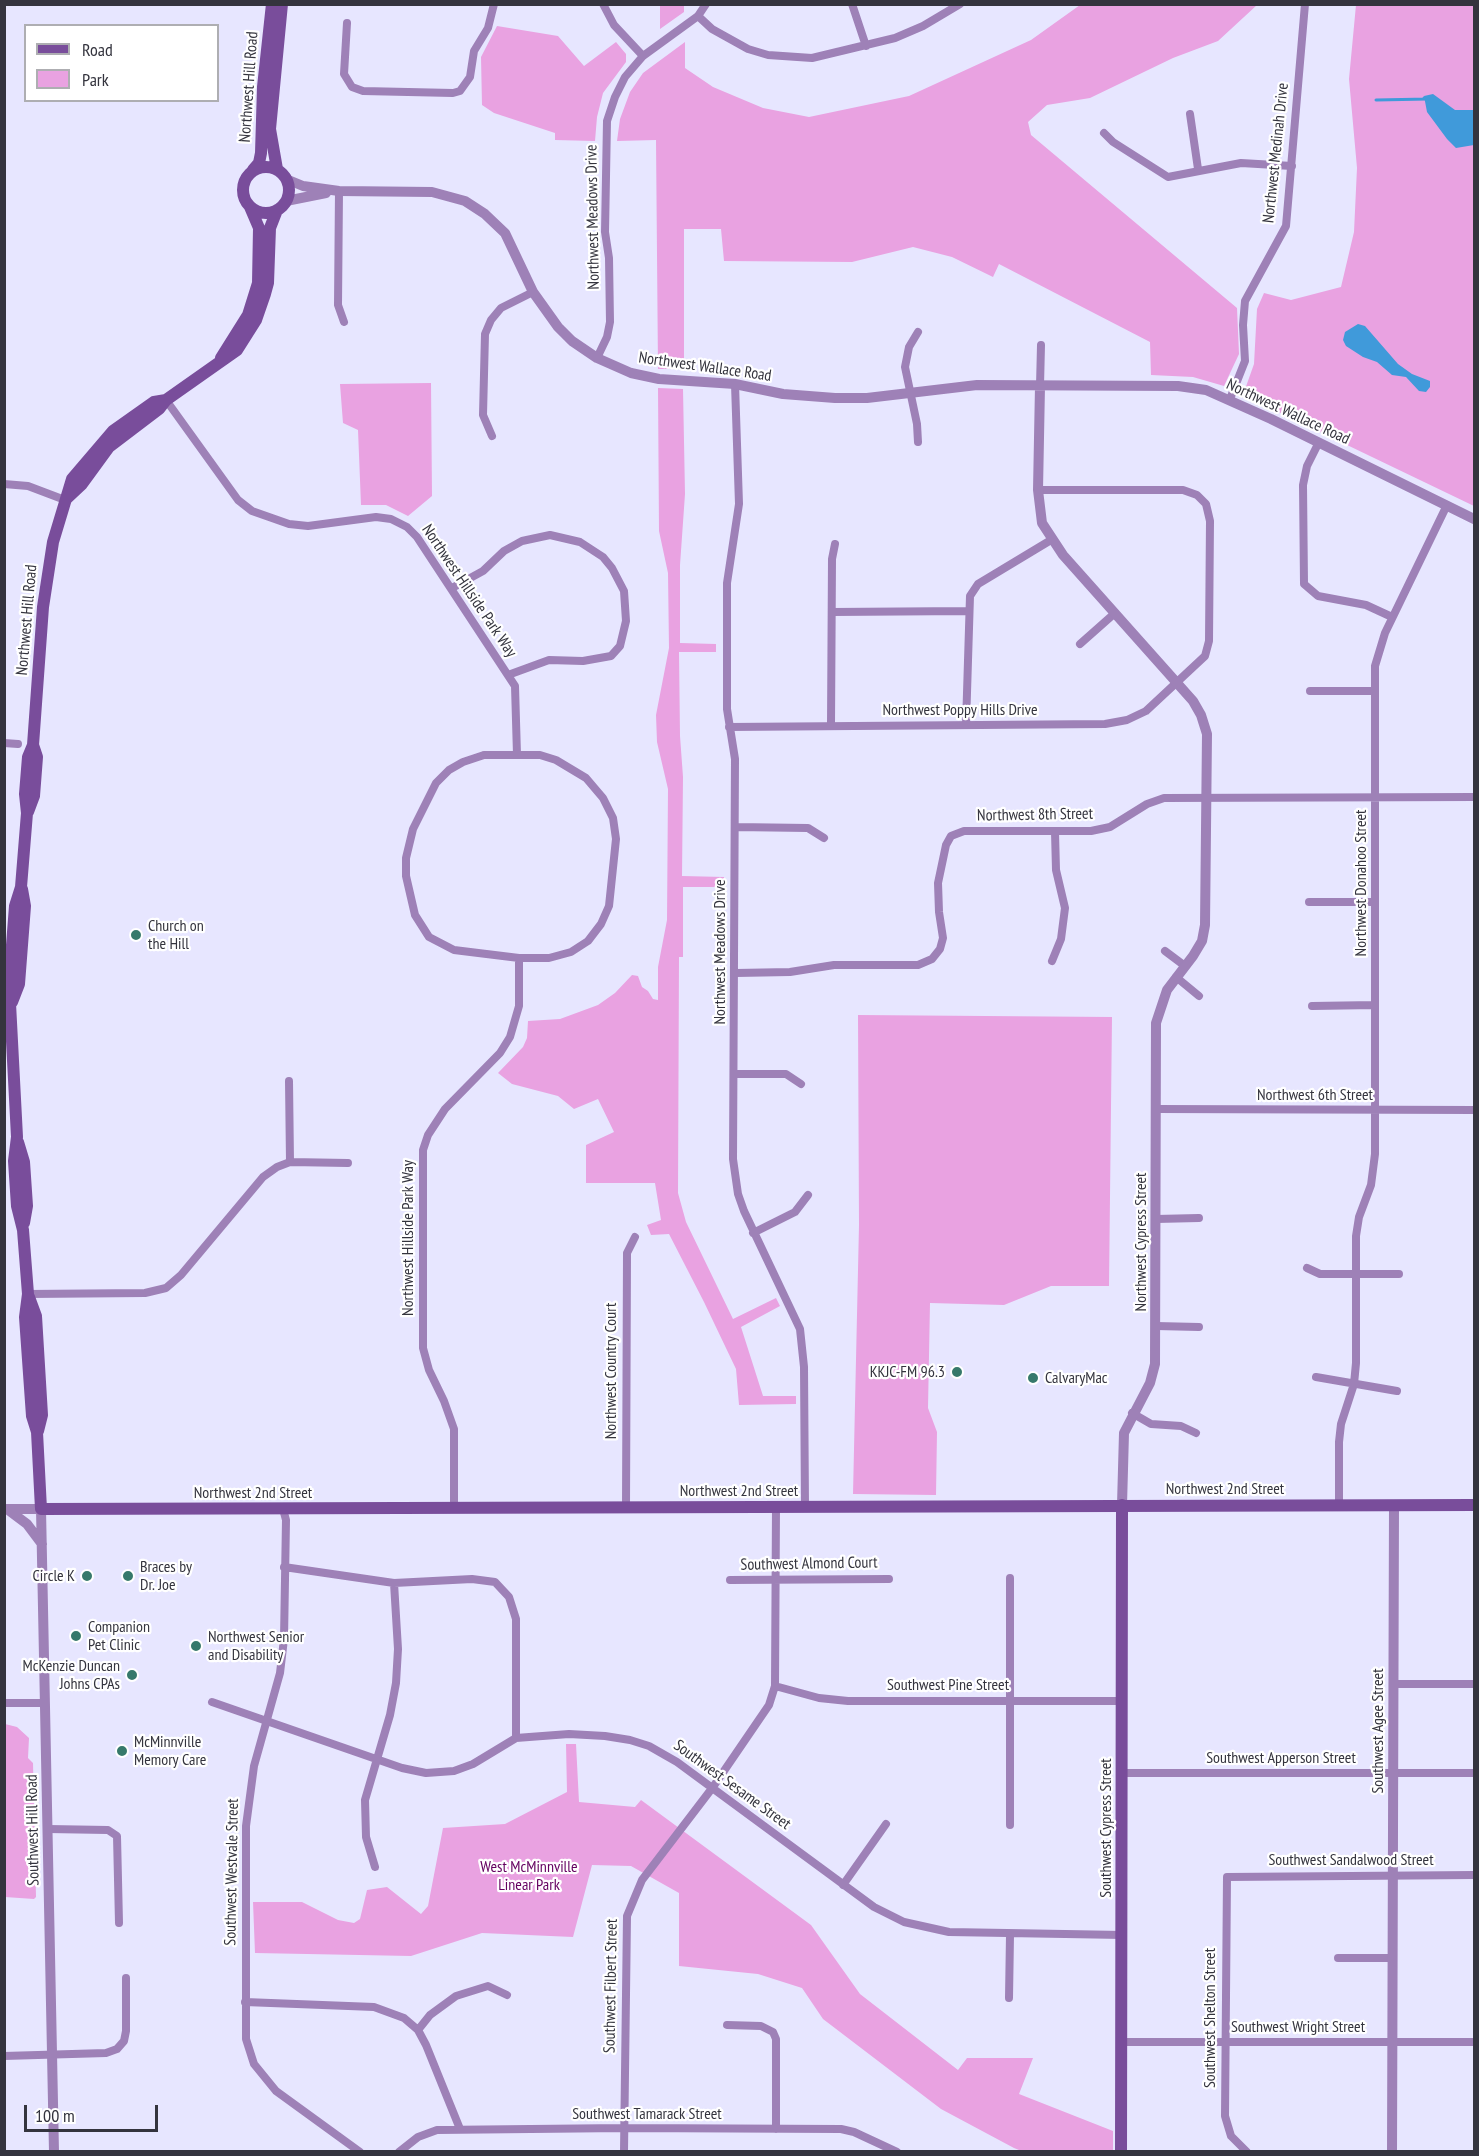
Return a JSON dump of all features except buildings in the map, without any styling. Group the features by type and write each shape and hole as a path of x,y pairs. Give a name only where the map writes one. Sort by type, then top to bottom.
{"main road":[{"name":"Northwest Hill Road","path":"253,170 259,163 261,153 263,87 272,4"},
{"name":"Northwest Hill Road","path":"277,169 270,129 282,4"},
{"path":"265,167 277,169 286,179 288,194 281,206 263,213 250,207 243,188 244,181 253,170 265,167"},
{"name":"Northwest Hill Road","path":"41,1509 37,1432 42,1415 36,1316 28,1294 23,1230 27,1206 24,1162 17,1137 7,1073 11,1006 19,984 25,906 21,886 27,813 34,796 37,757 33,745 49,561 65,500 82,484 109,447 159,409 166,400 214,369 237,350 259,314 268,283 270,228 281,206"},
{"name":"Northwest Hill Road","path":"214,369 248,315 258,283 259,228 250,207"},
{"name":"Southwest Cypress Street","path":"1121,2151 1122,1505"},
{"name":"Northwest 2nd Street","path":"41,1509 1474,1505"}],"street":[{"path":"347,23 344,74 352,87 363,91 453,93 460,91 470,77 474,51 488,28 494,4"},
{"path":"603,4 614,25 643,56"},
{"name":"Northwest Meadows Drive","path":"597,358 608,337 610,322 609,258 605,232 608,121 615,97 626,77 643,56 698,16 706,4"},
{"path":"852,4 866,46"},
{"path":"698,16 729,40 768,55 812,58 866,46 923,26 960,4"},
{"name":"Northwest Medinah Drive","path":"1230,399 1245,361 1243,325 1245,301 1286,226 1305,4"},
{"path":"1190,114 1198,169"},
{"path":"1104,133 1113,142 1168,177 1198,169 1241,163 1292,166"},
{"name":"Northwest Wallace Road","path":"286,179 303,186 339,191 432,192 465,201 485,214 505,233 532,292 558,327 572,341 597,358 631,373 659,379 735,384 783,393 835,398 909,393 955,386 1178,386 1206,390 1230,399 1474,519"},
{"path":"339,191 338,305 344,322"},
{"name":"Northwest Wallace Road","path":"281,206 339,191"},
{"path":"492,436 483,415 485,334 491,320 501,308 532,292"},
{"path":"918,332 906,357 909,393 917,424 918,442"},
{"path":"1040,386 1041,345"},
{"name":"Northwest Meadows Drive","path":"735,384 739,504 727,583 727,709 735,759 734,1175 753,1233 800,1329 804,1367 805,1507"},
{"name":"Northwest Cypress Street","path":"1040,386 1039,510 1051,540 1178,683 1201,715 1207,734 1205,925 1202,941 1176,976 1160,1004 1156,1023 1154,1374 1132,1413 1123,1443 1122,1505"},
{"name":"Northwest Hillside Park Way","path":"166,400 238,500 252,511 288,524 308,526 376,516 391,519 407,527 417,537 508,675 517,695 517,755"},
{"path":"1318,442 1307,466 1303,485 1304,584 1318,596 1366,604 1392,617"},
{"path":"4,484 28,486 65,500"},
{"name":"Northwest Poppy Hills Drive","path":"729,727 1105,724 1127,720 1146,711 1205,656 1209,641 1210,521 1206,504 1197,495 1183,490 1038,490"},
{"name":"Northwest Donahoo Street","path":"1339,1505 1341,1424 1354,1384 1355,1274 1359,1217 1371,1185 1374,1168 1375,666 1392,617 1447,505"},
{"path":"452,588 483,571 504,551 522,541 550,535 580,542 603,557 612,568 624,591 626,621 620,646 611,656 583,661 549,660 508,675"},
{"path":"966,725 970,596 978,584 1051,540"},
{"path":"831,725 832,559 835,544"},
{"path":"832,612 968,611"},
{"path":"1080,644 1115,614"},
{"path":"1310,691 1374,691"},
{"path":"4,743 18,744"},
{"path":"484,755 540,755 556,760 586,778 603,798 613,818 616,839 609,906 601,924 588,941 571,952 519,958 454,950 429,937 415,915 406,876 406,858 412,829 436,783 449,770 484,755"},
{"name":"Northwest 8th Street","path":"736,972 790,972 834,965 918,965 932,959 940,950 943,938 938,883 946,845 951,836 964,831 1091,831 1110,827 1147,804 1164,798 1474,796"},
{"path":"735,827 808,828 824,838"},
{"path":"1052,961 1061,939 1065,908 1056,870 1055,832"},
{"path":"1309,902 1375,902"},
{"path":"1165,951 1185,966"},
{"name":"Northwest Hillside Park Way","path":"454,1508 454,1429 429,1370 423,1348 423,1150 428,1135 445,1109 500,1053 510,1037 519,1006 519,958"},
{"path":"1176,976 1199,996"},
{"path":"1312,1005 1375,1005"},
{"path":"734,1074 786,1074 801,1084"},
{"path":"289,1081 290,1162"},
{"name":"Northwest 6th Street","path":"1156,1110 1474,1110"},
{"path":"28,1294 145,1293 166,1288 181,1275 263,1177 290,1162 348,1163"},
{"path":"753,1233 795,1212 808,1195"},
{"path":"1156,1219 1199,1218"},
{"name":"Northwest Country Court","path":"626,1508 627,1253 635,1237"},
{"path":"1307,1268 1320,1274 1400,1274"},
{"path":"1156,1326 1199,1327"},
{"path":"1316,1377 1398,1391"},
{"path":"1132,1413 1151,1425 1181,1426 1197,1433"},
{"name":"Southwest Agee Street","path":"1392,2151 1394,1505"},
{"name":"Southwest Filbert Street","path":"624,2151 627,1916 642,1880 760,1722 775,1686 776,1507"},
{"path":"6,1509 27,1524 42,1545"},
{"name":"Northwest 2nd Street","path":"6,1509 41,1509"},
{"name":"Southwest Hill Road","path":"41,1509 54,2151"},
{"name":"Southwest Westvale Street","path":"283,1509 286,1520 284,1639 280,1673 254,1766 248,1807 245,2002 249,2052 264,2078 276,2091 360,2151"},
{"path":"284,1567 394,1583 483,1580 502,1587 514,1606 516,1619 516,1738"},
{"path":"1010,1578 1010,1825"},
{"name":"Southwest Almond Court","path":"730,1580 889,1579"},
{"path":"375,1867 364,1821 365,1800 390,1715 396,1683 398,1649 394,1583"},
{"path":"1394,1684 1474,1684"},
{"name":"Southwest Pine Street","path":"775,1686 819,1698 848,1701 1123,1701"},
{"name":"Southwest Sesame Street","path":"212,1702 402,1768 439,1773 473,1764 516,1738 569,1734 630,1740 664,1753 874,1907 919,1928 1010,1935 1123,1935"},
{"path":"4,1703 45,1703"},
{"name":"Southwest Apperson Street","path":"1123,1773 1474,1773"},
{"path":"843,1885 886,1824"},
{"path":"48,1830 108,1830 117,1836 119,1923"},
{"name":"Southwest Sandalwood Street","path":"1227,1877 1474,1875"},
{"name":"Southwest Shelton Street","path":"1227,1877 1225,2116 1231,2136 1246,2151"},
{"path":"1009,1998 1010,1935"},
{"path":"1338,1958 1393,1958"},
{"path":"4,2056 106,2053 117,2049 124,2041 126,2031 126,1978"},
{"path":"418,2030 430,2015 456,1996 488,1986 507,1995"},
{"path":"245,2002 374,2007 404,2018 418,2030 460,2128"},
{"path":"727,2025 761,2025 773,2032 776,2039 776,2129"},
{"name":"Southwest Wright Street","path":"1121,2042 1474,2042"},
{"name":"Southwest Tamarack Street","path":"399,2151 418,2137 437,2130 624,2128 854,2132 897,2151"}],"green space":[{"path":"660,5 684,5 684,12 660,29"},
{"path":"1080,5 1257,5 1218,41 1173,58 1090,98 1047,105 1028,122 1031,135 1237,308 1239,354 1224,386 1193,377 1151,375 1150,342 999,264 993,277 952,257 913,247 852,262 724,261 721,229 684,229 684,369 658,369 656,140 617,141 620,119 630,92 643,73 685,42 685,68 713,87 763,108 809,117 909,96 1031,40"},
{"path":"1356,5 1474,5 1474,506 1243,395 1254,364 1257,309 1264,293 1291,300 1341,287 1354,232 1357,168 1349,79"},
{"path":"497,26 558,36 584,66 616,42 626,54 626,62 603,93 597,117 595,141 555,140 555,133 494,113 482,105 481,57"},
{"path":"431,383 432,496 408,516 386,505 361,505 358,430 343,423 340,384"},
{"path":"658,388 683,389 685,494 680,565 680,643 716,644 716,652 679,652 683,777 682,876 724,877 724,887 683,887 683,957 679,957 678,1193 686,1222 733,1319 776,1298 780,1306 741,1327 763,1396 796,1396 796,1404 739,1405 736,1369 704,1302 669,1234 651,1235 647,1225 661,1220 655,1183 586,1183 586,1145 614,1132 598,1099 574,1109 558,1096 512,1084 498,1073 523,1047 527,1038 528,1021 560,1019 598,1005 615,993 632,975 638,976 642,987 653,999 658,1000 658,967 667,920 668,789 657,742 656,715 669,648 668,573 659,531"},
{"path":"858,1015 1112,1017 1109,1286 1051,1286 1004,1305 930,1303 928,1408 937,1432 936,1495 853,1494 859,1225"},
{"path":"5,1724 17,1727 29,1738 28,1758 33,1763 36,1897 34,1899 5,1897"},
{"name":"West McMinnville Linear Park","path":"566,1744 576,1744 579,1802 635,1807 641,1800 811,1925 860,1994 958,2070 967,2058 1033,2058 1019,2094 1113,2131 1113,2151 1024,2152 1014,2148 941,2109 823,2019 802,1988 758,1974 679,1966 679,1893 631,1866 592,1865 573,1937 482,1933 411,1956 255,1953 253,1902 302,1902 338,1920 354,1923 360,1919 367,1890 387,1887 421,1914 428,1906 443,1828 505,1824 567,1792"}],"water":[{"path":"1433,94 1455,110 1474,110 1474,145 1456,148 1447,139 1427,112 1424,96"},
{"path":"1358,324 1365,326 1398,364 1412,374 1430,381 1430,387 1426,392 1419,391 1406,377 1392,375 1377,362 1363,357 1346,346 1343,340 1345,332"}],"waterway":[{"path":"1376,100 1428,99 1424,98"}],"place":[{"name":"Church on the Hill","path":"136,935"},
{"name":"KKJC-FM 96.3","path":"957,1372"},
{"name":"CalvaryMac","path":"1033,1378"},
{"name":"Circle K","path":"87,1576"},
{"name":"Braces by Dr. Joe","path":"128,1576"},
{"name":"Companion Pet Clinic","path":"76,1636"},
{"name":"Northwest Senior and Disability","path":"196,1646"},
{"name":"McKenzie Duncan Johns CPAs","path":"132,1675"},
{"name":"McMinnville Memory Care","path":"122,1751"}]}
